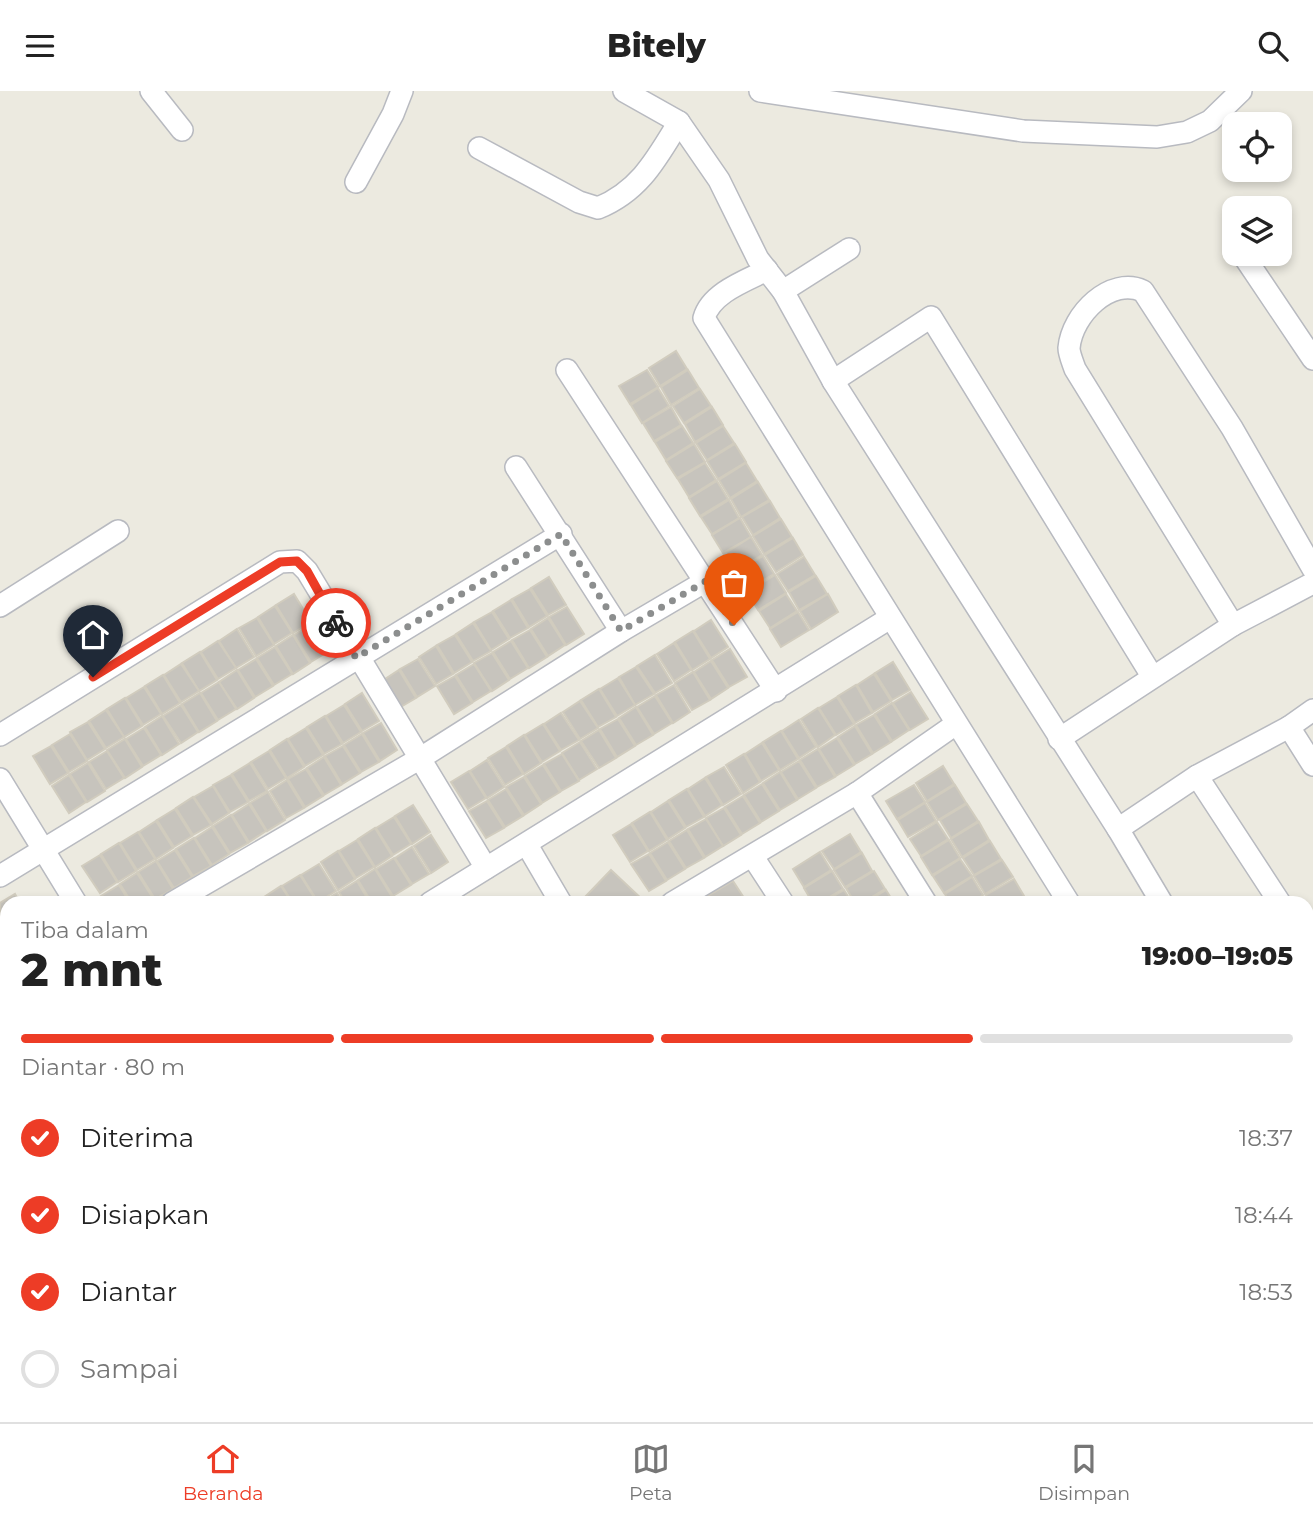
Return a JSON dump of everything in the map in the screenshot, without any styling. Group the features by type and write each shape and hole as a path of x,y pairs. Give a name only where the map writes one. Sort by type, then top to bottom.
{"street":[{"path":"151,91 182,130"},
{"path":"356,182 393,114 402,91"},
{"path":"624,91 680,122 719,180 762,265 783,291 833,381 1159,896"},
{"path":"760,91 797,94 1023,131 1157,137 1187,132 1210,121 1241,91"},
{"path":"479,148 579,202 598,208 631,190 649,172 680,122"},
{"path":"783,291 849,249"},
{"path":"762,265 706,310 704,318 1065,896"},
{"path":"1250,266 1313,359"},
{"path":"1233,625 1075,369 1069,349 1079,318 1118,286 1131,285 1143,291 1232,428 1313,569"},
{"path":"833,381 931,317 1152,676"},
{"path":"567,370 776,691"},
{"path":"516,467 621,631"},
{"path":"0,606 118,531"},
{"path":"0,876 561,534"},
{"path":"0,735 280,562 297,561 307,571 356,658 486,869"},
{"path":"184,896 419,758 706,581"},
{"path":"1059,739 1233,625 1313,583"},
{"path":"441,896 891,618"},
{"path":"1118,829 1197,776 1289,727 1313,710"},
{"path":"684,896 857,793 956,723"},
{"path":"1289,727 1313,765"},
{"path":"1197,776 1275,896"},
{"path":"0,779 72,896"},
{"path":"857,793 922,896"},
{"path":"527,845 557,896"},
{"path":"753,857 778,896"}],"building":[{"path":"676,351 687,369 660,386 649,368"},
{"path":"647,370 658,387 630,404 619,386"},
{"path":"688,370 699,388 671,405 661,387"},
{"path":"658,388 669,406 642,423 631,405"},
{"path":"700,389 711,406 684,423 673,406"},
{"path":"671,407 681,425 654,441 643,423"},
{"path":"712,407 723,425 695,442 685,424"},
{"path":"682,426 693,443 666,460 655,442"},
{"path":"723,426 734,443 707,460 696,443"},
{"path":"694,444 705,462 677,478 666,461"},
{"path":"735,444 746,462 718,479 707,461"},
{"path":"705,463 716,480 689,497 678,479"},
{"path":"746,463 757,481 730,498 719,480"},
{"path":"717,481 728,499 700,516 689,498"},
{"path":"758,482 769,500 741,517 731,499"},
{"path":"729,500 739,518 712,534 701,517"},
{"path":"770,501 780,518 753,535 742,517"},
{"path":"740,518 751,537 723,553 712,535"},
{"path":"781,519 792,537 764,554 753,536"},
{"path":"751,537 762,555 734,572 724,554"},
{"path":"793,538 803,555 776,572 765,555"},
{"path":"763,556 774,574 746,590 735,573"},
{"path":"804,557 815,575 788,591 777,574"},
{"path":"775,575 786,593 758,610 747,592"},
{"path":"816,576 827,594 799,610 789,592"},
{"path":"549,577 566,605 548,615 531,588"},
{"path":"530,589 547,616 529,627 512,599"},
{"path":"294,594 311,622 293,633 276,605"},
{"path":"786,594 797,611 770,628 759,611"},
{"path":"828,594 838,612 811,629 800,611"},
{"path":"511,600 528,628 510,638 493,611"},
{"path":"275,606 292,633 274,644 258,617"},
{"path":"567,607 584,634 566,645 549,617"},
{"path":"492,612 509,639 491,650 474,622"},
{"path":"798,612 809,630 781,647 770,629"},
{"path":"257,618 274,645 256,656 239,628"},
{"path":"548,618 565,645 548,656 531,629"},
{"path":"711,620 728,647 711,658 694,631"},
{"path":"473,623 491,651 473,661 456,634"},
{"path":"312,624 329,651 311,662 294,635"},
{"path":"237,629 254,657 236,668 219,641"},
{"path":"530,630 547,657 529,668 512,640"},
{"path":"693,631 710,659 692,670 675,642"},
{"path":"293,635 310,663 293,674 276,646"},
{"path":"455,635 472,662 454,673 437,645"},
{"path":"218,641 236,668 218,679 201,652"},
{"path":"511,641 528,668 510,679 493,652"},
{"path":"674,643 691,670 674,681 657,654"},
{"path":"436,646 453,674 436,684 419,657"},
{"path":"275,647 292,674 274,685 257,658"},
{"path":"730,649 747,677 729,687 712,660"},
{"path":"200,652 217,680 199,691 182,663"},
{"path":"492,653 509,680 492,691 474,663"},
{"path":"655,655 672,683 655,693 637,666"},
{"path":"256,659 273,686 255,697 238,670"},
{"path":"418,659 435,686 417,697 400,669"},
{"path":"711,661 728,688 711,699 694,672"},
{"path":"893,662 910,690 892,700 875,673"},
{"path":"181,664 199,691 181,702 164,675"},
{"path":"474,664 491,691 473,702 456,675"},
{"path":"636,667 654,694 635,705 619,677"},
{"path":"237,670 254,698 237,709 219,682"},
{"path":"399,670 416,698 399,708 382,681"},
{"path":"693,672 710,700 692,710 675,683"},
{"path":"874,674 891,701 873,712 857,685"},
{"path":"163,675 180,703 162,714 145,686"},
{"path":"455,676 472,703 454,714 437,686"},
{"path":"618,678 635,705 617,716 600,689"},
{"path":"219,682 236,709 218,720 201,693"},
{"path":"674,685 690,712 673,723 656,695"},
{"path":"856,685 872,713 855,723 838,696"},
{"path":"144,687 161,714 143,725 126,698"},
{"path":"599,689 616,717 598,727 581,700"},
{"path":"911,692 928,719 910,730 893,703"},
{"path":"200,693 217,721 199,732 182,704"},
{"path":"362,693 379,721 362,731 345,704"},
{"path":"655,696 672,723 654,734 637,707"},
{"path":"837,697 854,724 836,735 819,708"},
{"path":"125,698 142,726 124,737 107,709"},
{"path":"580,701 598,728 580,739 563,712"},
{"path":"892,703 909,730 892,741 875,714"},
{"path":"181,705 198,732 181,743 163,716"},
{"path":"344,705 361,732 343,743 326,716"},
{"path":"636,707 653,735 636,745 619,718"},
{"path":"818,708 835,735 818,747 801,719"},
{"path":"106,710 124,737 106,748 89,721"},
{"path":"561,713 579,740 561,750 544,724"},
{"path":"874,715 891,742 873,753 856,725"},
{"path":"162,716 179,744 162,755 145,727"},
{"path":"325,716 342,744 324,754 307,727"},
{"path":"618,719 635,746 617,757 600,729"},
{"path":"799,720 816,747 799,758 782,731"},
{"path":"88,722 105,749 87,760 70,732"},
{"path":"381,723 397,750 380,761 363,733"},
{"path":"543,724 560,751 542,762 525,735"},
{"path":"855,726 872,754 855,764 838,737"},
{"path":"144,728 161,755 143,766 126,739"},
{"path":"306,728 323,755 305,766 288,739"},
{"path":"599,730 616,758 599,768 581,741"},
{"path":"781,731 798,759 780,770 763,742"},
{"path":"70,734 87,761 69,772 52,745"},
{"path":"362,734 379,762 361,772 344,745"},
{"path":"524,735 541,763 524,774 507,746"},
{"path":"837,738 854,765 836,776 819,749"},
{"path":"125,739 142,767 125,778 107,750"},
{"path":"287,739 304,767 287,778 270,750"},
{"path":"580,742 597,769 579,780 562,753"},
{"path":"762,743 779,770 761,781 745,754"},
{"path":"51,746 68,773 50,784 33,756"},
{"path":"343,746 360,773 342,784 325,756"},
{"path":"506,747 523,774 505,785 488,758"},
{"path":"818,749 835,777 817,787 800,760"},
{"path":"107,751 124,778 106,789 89,762"},
{"path":"269,751 286,778 268,789 251,762"},
{"path":"562,754 579,781 561,791 544,764"},
{"path":"744,754 760,782 743,793 726,765"},
{"path":"324,757 341,785 324,795 307,768"},
{"path":"487,760 504,787 487,798 470,771"},
{"path":"799,761 816,788 798,799 781,772"},
{"path":"88,763 105,791 87,802 70,774"},
{"path":"250,763 267,791 249,801 232,774"},
{"path":"543,765 560,792 542,803 525,776"},
{"path":"943,766 954,784 927,801 916,783"},
{"path":"724,767 741,794 723,805 706,777"},
{"path":"306,769 323,796 305,807 288,779"},
{"path":"469,771 486,798 468,809 451,782"},
{"path":"780,772 797,800 780,810 763,783"},
{"path":"69,775 86,802 69,813 52,786"},
{"path":"231,775 248,802 230,812 213,785"},
{"path":"524,777 541,804 524,815 506,787"},
{"path":"705,778 722,805 705,816 688,789"},
{"path":"287,780 304,808 286,818 270,791"},
{"path":"762,784 779,811 761,822 744,795"},
{"path":"914,785 925,802 897,819 886,801"},
{"path":"955,785 966,803 938,820 927,802"},
{"path":"213,786 229,813 212,824 194,797"},
{"path":"506,789 523,816 505,827 488,800"},
{"path":"687,789 704,817 686,827 669,800"},
{"path":"268,792 285,820 267,831 250,803"},
{"path":"743,796 760,823 742,834 725,807"},
{"path":"193,797 211,825 193,835 176,808"},
{"path":"487,801 504,828 486,838 469,811"},
{"path":"668,801 685,828 668,839 651,812"},
{"path":"925,803 936,821 908,837 898,820"},
{"path":"249,804 266,831 249,842 232,815"},
{"path":"967,804 978,821 951,838 940,820"},
{"path":"413,805 430,832 412,844 395,816"},
{"path":"724,808 741,835 723,846 706,818"},
{"path":"175,809 192,836 174,847 157,820"},
{"path":"650,812 667,840 649,851 632,823"},
{"path":"231,815 248,843 230,853 213,826"},
{"path":"394,817 411,844 393,855 376,828"},
{"path":"706,819 723,846 705,857 688,829"},
{"path":"156,821 173,848 156,859 139,832"},
{"path":"937,822 948,839 921,856 910,839"},
{"path":"979,822 989,840 962,857 951,839"},
{"path":"631,824 648,851 630,862 613,835"},
{"path":"212,827 229,854 212,865 195,838"},
{"path":"375,828 392,856 375,867 358,839"},
{"path":"687,830 704,858 686,868 669,841"},
{"path":"138,832 155,859 137,870 120,843"},
{"path":"850,834 861,852 834,869 822,851"},
{"path":"431,835 448,862 431,873 414,846"},
{"path":"194,838 211,866 193,876 176,849"},
{"path":"357,840 374,867 356,878 339,851"},
{"path":"949,840 960,858 932,875 921,857"},
{"path":"990,841 1001,859 974,875 963,858"},
{"path":"668,842 685,869 667,880 650,853"},
{"path":"119,843 136,871 118,882 101,854"},
{"path":"412,847 429,874 412,884 395,858"},
{"path":"175,850 192,877 174,888 157,861"},
{"path":"338,851 355,879 338,890 321,862"},
{"path":"820,852 831,870 804,887 793,869"},
{"path":"862,853 872,871 845,887 834,870"},
{"path":"649,854 666,881 649,891 631,864"},
{"path":"100,855 117,882 100,893 82,866"},
{"path":"394,858 411,885 393,896 376,869"},
{"path":"960,859 972,876 944,893 933,876"},
{"path":"1002,860 1013,877 985,894 974,876"},
{"path":"156,861 173,889 160,896 153,896 138,872"},
{"path":"319,864 336,891 328,896 314,896 301,875"},
{"path":"375,869 391,896 368,896 358,880"},
{"path":"611,870 639,896 586,896"},
{"path":"832,871 843,889 831,896 809,896 804,888"},
{"path":"874,871 885,889 874,896 851,896 846,888"},
{"path":"137,873 151,896 128,896 120,884"},
{"path":"300,875 313,896 288,896 282,886"},
{"path":"972,877 983,895 946,896 945,894"},
{"path":"1014,879 1024,896 987,896"},
{"path":"357,881 366,896 342,896 339,892"},
{"path":"733,881 743,896 708,896"},
{"path":"119,885 126,896 101,896"},
{"path":"281,886 287,896 266,896"},
{"path":"844,890 848,896 834,896"},
{"path":"886,890 890,896 876,896"}],"way so far":[{"path":"336,623 356,658 561,534 621,631 706,581 734,625"}],"route":[{"path":"93,677 280,562 297,561 307,571 336,623"}]}
